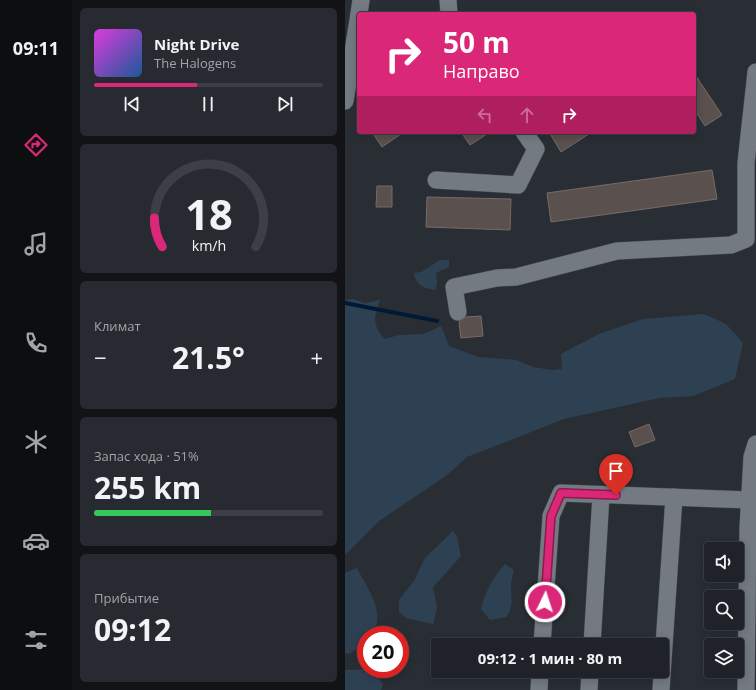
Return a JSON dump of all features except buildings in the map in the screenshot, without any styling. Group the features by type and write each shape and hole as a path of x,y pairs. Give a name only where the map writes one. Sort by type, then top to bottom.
{"street":[{"path":"359,12 361,0"},
{"path":"448,0 449,12"},
{"path":"345,101 357,26"},
{"path":"458,312 454,287 497,278 516,277 617,251 731,244 745,239 746,163 756,72"},
{"path":"436,180 518,185 536,149 525,134"},
{"path":"746,690 749,500 752,457 756,444"},
{"path":"542,638 551,516 561,493 749,500"},
{"path":"592,638 601,495"},
{"path":"661,690 674,497"},
{"path":"539,690 540,678"},
{"path":"589,690 590,678"}],"shaded area":[{"path":"440,260 449,260 449,267 436,273 437,284 435,290 421,286 414,273 421,272"},
{"path":"353,299 365,303 380,300 376,311 375,320 377,329 384,339 399,335 424,334 441,326 449,346 478,357 516,360 533,367 552,370 562,369 561,354 599,334 643,319 704,314 726,324 743,343 735,379 693,396 659,398 564,419 467,457 447,475 379,521 345,555 345,300"},
{"path":"453,531 457,537 461,556 433,587 437,608 433,624 406,618 399,612 399,600 414,581 425,558"},
{"path":"505,564 514,570 511,585 511,607 506,617 490,620 481,609 490,585"},
{"path":"357,568 374,601 377,618 376,626 357,626 357,649 349,654 345,653 345,573"},
{"path":"345,670 357,670 357,678 379,678 383,685 381,690 345,690"}],"waterway":[{"path":"345,303 437,321"}],"route":[{"path":"545,602 551,516 561,493 616,495"}]}
